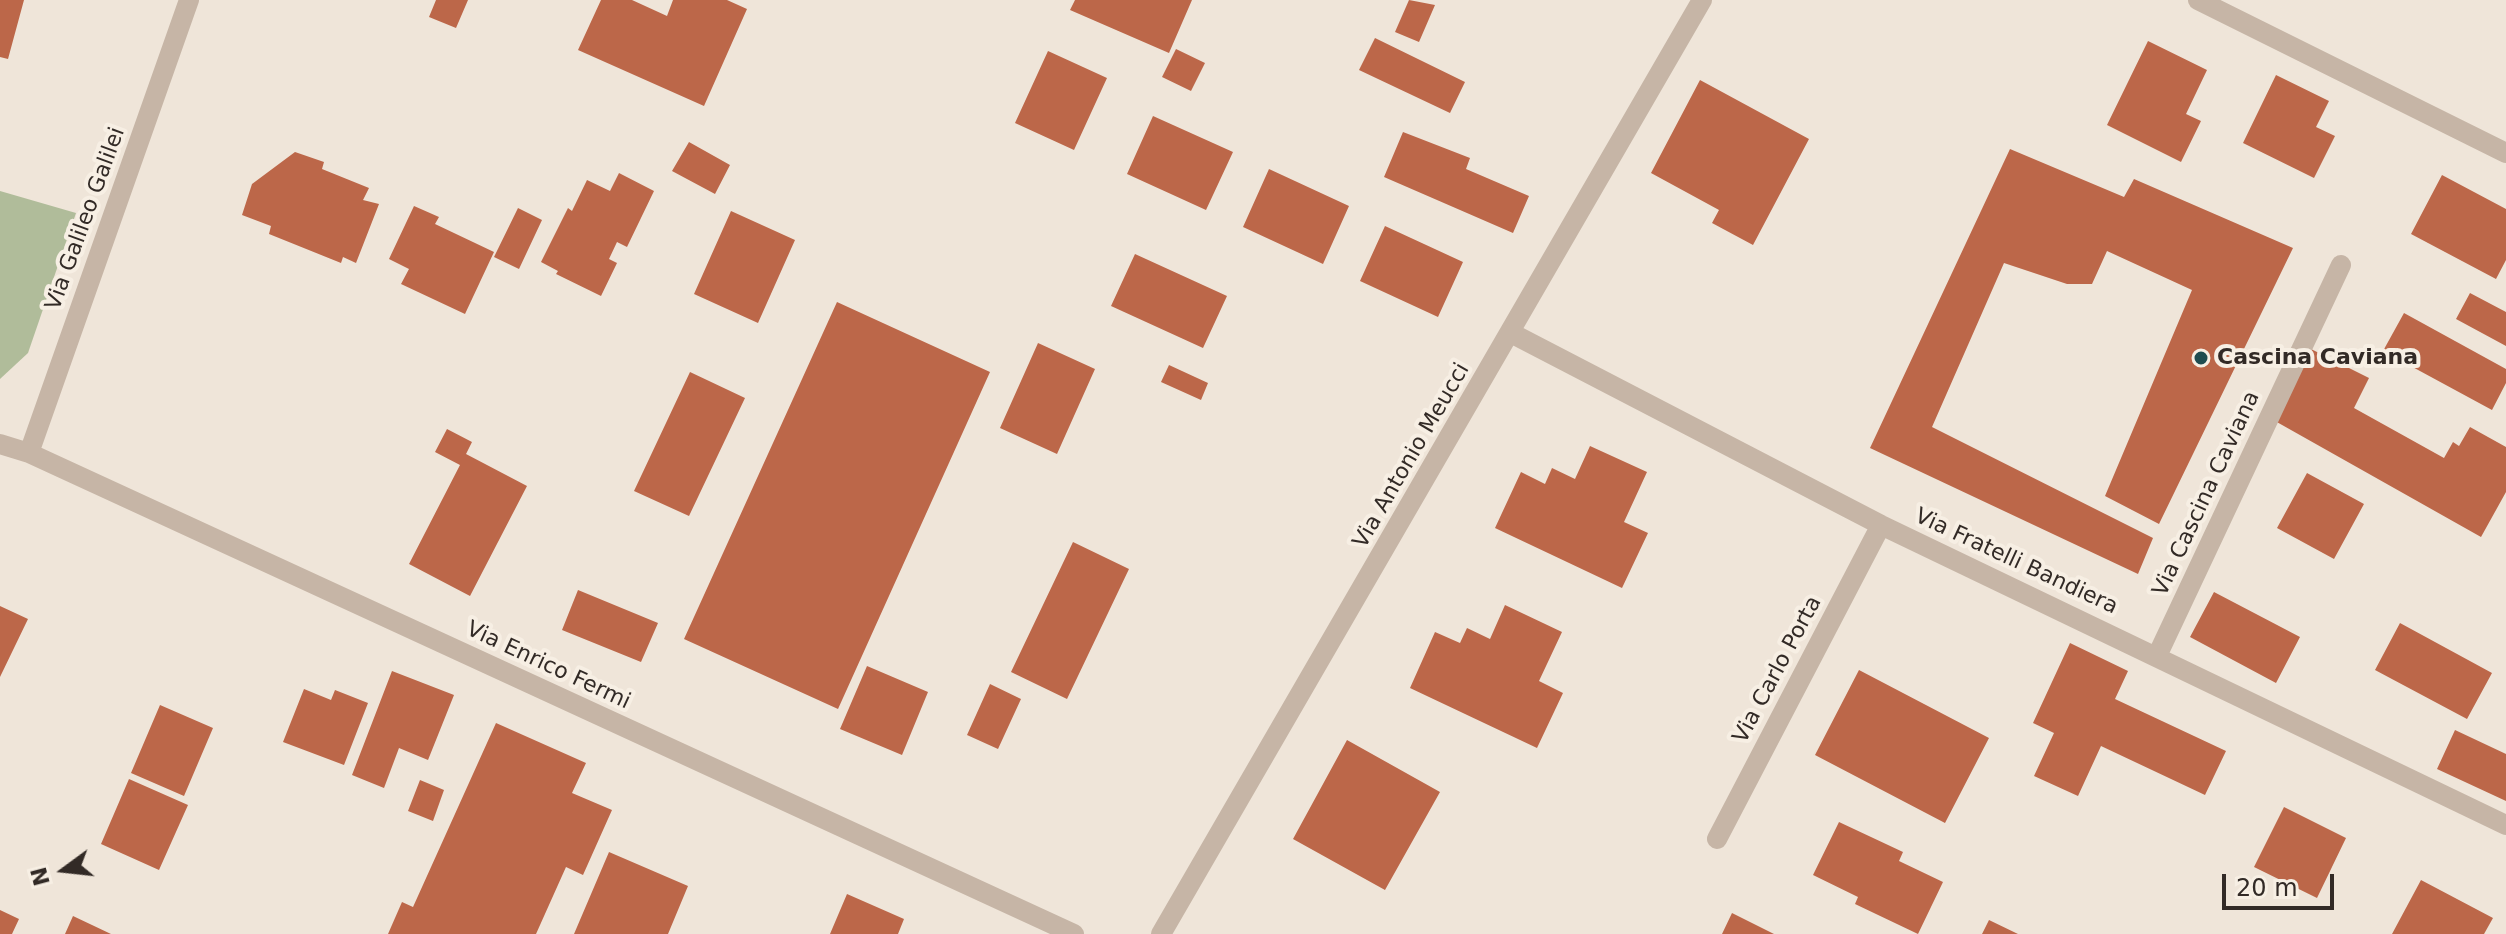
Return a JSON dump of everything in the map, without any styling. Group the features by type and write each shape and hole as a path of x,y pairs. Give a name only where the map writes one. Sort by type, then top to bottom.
{"street":[{"name":"Via Galileo Galilei","path":"29,453 189,0"},
{"name":"Via Antonio Meucci","path":"1161,934 1702,0"},
{"path":"2198,0 2506,153"},
{"name":"Via Cascina Caviana","path":"2157,656 2341,265"},
{"name":"Via Fratelli Bandiera","path":"1511,333 1881,525 2506,825"},
{"name":"Via Enrico Fermi","path":"0,444 29,453 1074,934"},
{"name":"Via Carlo Porta","path":"1717,839 1881,525"}],"green space":[{"path":"0,191 76,213 28,353 0,379"}],"building":[{"path":"0,0 24,0 8,59 0,57"},
{"path":"436,0 468,0 456,28 429,17"},
{"path":"601,0 632,0 667,16 673,0 727,0 747,9 704,106 578,50"},
{"path":"1075,0 1192,0 1169,53 1070,10"},
{"path":"1409,0 1435,5 1419,42 1395,32"},
{"path":"1375,38 1465,82 1450,113 1359,70"},
{"path":"2148,41 2207,70 2186,114 2201,121 2181,162 2107,125"},
{"path":"1176,49 1205,63 1191,91 1162,77"},
{"path":"1048,51 1107,78 1074,150 1015,123"},
{"path":"2276,75 2329,101 2316,127 2335,136 2314,178 2243,143"},
{"path":"1700,80 1809,139 1753,245 1712,223 1719,210 1651,173"},
{"path":"1153,116 1233,152 1206,210 1127,174"},
{"path":"1403,132 1470,158 1466,169 1529,196 1513,233 1384,177"},
{"path":"689,142 730,165 715,194 672,171"},
{"name":"Cascina Caviana","path":"2010,149 2124,197 2134,179 2293,248 2159,524 2105,496 2192,290 2107,251 2092,284 2067,284 2004,263 1932,427 2153,538 2138,574 1870,448"},
{"path":"295,152 324,162 322,169 369,188 363,200 379,204 356,263 343,257 341,263 269,234 271,226 242,215 252,184"},
{"path":"1269,169 1349,206 1323,264 1243,227"},
{"path":"619,173 654,191 627,247 617,242 609,259 617,263 601,296 556,274 558,271 541,262 568,208 572,211 587,180 610,191"},
{"path":"2442,175 2506,209 2506,260 2496,279 2411,234"},
{"path":"414,206 439,217 435,224 494,252 465,314 401,284 409,269 389,259"},
{"path":"518,208 542,220 519,269 494,257"},
{"path":"731,211 795,240 758,323 694,294"},
{"path":"1385,226 1463,262 1438,317 1360,281"},
{"path":"1135,254 1227,296 1203,348 1111,306"},
{"path":"2470,293 2506,312 2506,346 2456,319"},
{"path":"837,302 990,372 838,709 684,639"},
{"path":"2404,313 2506,369 2506,383 2492,410 2383,351"},
{"path":"1038,343 1095,369 1057,454 1000,428"},
{"path":"2309,348 2369,378 2354,408 2444,458 2453,442 2459,446 2470,427 2506,447 2506,492 2481,537 2275,421"},
{"path":"1169,365 1208,383 1201,400 1161,382"},
{"path":"690,372 745,398 689,516 634,491"},
{"path":"447,429 472,442 466,454 527,486 470,596 409,564 460,465 435,452"},
{"path":"1590,446 1647,472 1624,522 1648,533 1622,588 1495,528 1521,472 1545,484 1552,468 1575,479"},
{"path":"2307,473 2364,504 2334,559 2277,528"},
{"path":"1073,542 1129,569 1067,699 1011,672"},
{"path":"578,590 658,623 641,662 562,630"},
{"path":"2214,592 2300,637 2276,683 2190,637"},
{"path":"1505,605 1562,632 1539,681 1563,693 1537,748 1410,688 1435,632 1460,643 1467,628 1490,639"},
{"path":"0,606 28,619 0,677"},
{"path":"2400,623 2492,673 2467,719 2375,670"},
{"path":"2070,643 2128,671 2115,699 2226,751 2205,795 2101,746 2078,796 2034,776 2054,733 2033,723"},
{"path":"867,666 928,692 902,755 840,729"},
{"path":"1859,670 1989,738 1945,823 1815,755"},
{"path":"392,671 454,695 428,760 399,748 384,788 352,775"},
{"path":"990,684 1021,699 998,749 967,735"},
{"path":"304,689 331,700 335,690 368,703 344,765 283,742"},
{"path":"160,705 213,728 184,796 131,773"},
{"path":"496,723 586,763 572,793 612,810 583,875 566,867 536,934 388,934 402,902 413,907"},
{"path":"2455,730 2506,754 2506,801 2437,769"},
{"path":"1347,740 1440,792 1385,890 1293,839"},
{"path":"129,779 188,805 159,870 101,844"},
{"path":"420,780 444,790 433,821 408,811"},
{"path":"2284,807 2346,838 2317,898 2254,867"},
{"path":"1839,822 1903,852 1899,861 1943,882 1918,934 1855,904 1858,897 1813,875"},
{"path":"609,852 688,886 668,934 574,934"},
{"path":"2421,880 2493,918 2484,934 2392,934"},
{"path":"847,894 904,919 898,934 830,934"},
{"path":"0,910 19,919 12,934 0,934"},
{"path":"1732,913 1774,934 1722,934"},
{"path":"73,916 111,934 65,934"},
{"path":"1989,920 2018,934 1982,934"}],"place":[{"name":"Cascina Caviana","path":"2201,358"}]}
